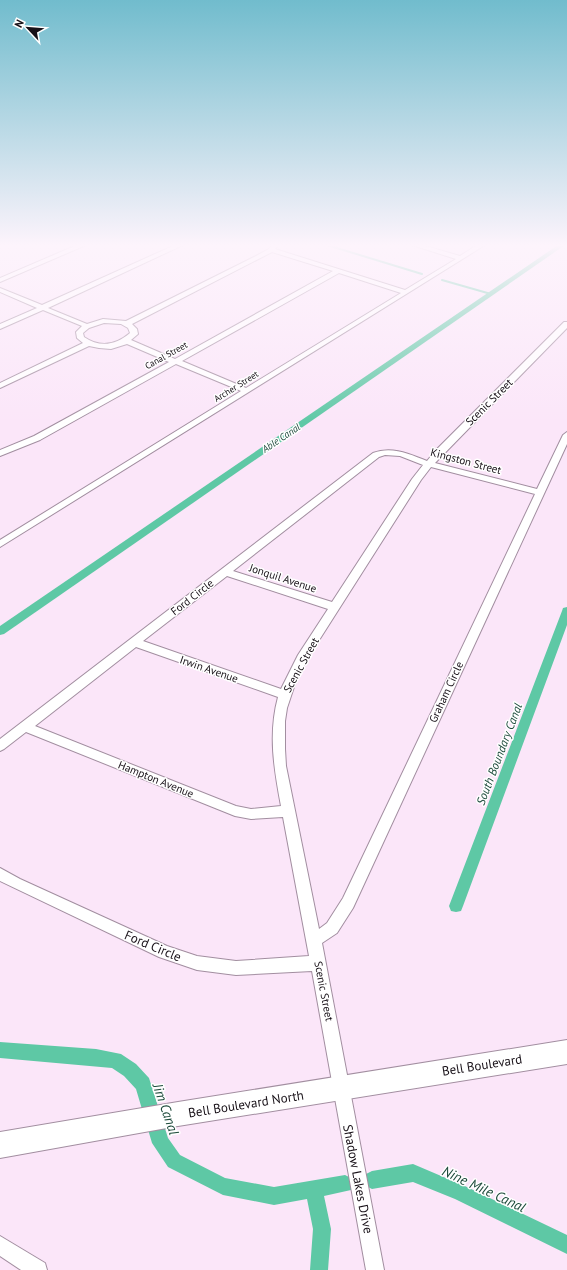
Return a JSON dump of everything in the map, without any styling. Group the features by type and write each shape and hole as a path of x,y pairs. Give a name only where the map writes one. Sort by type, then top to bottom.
{"street":[{"path":"36,304 87,326"},
{"path":"0,327 49,304"},
{"path":"126,324 164,304"},
{"name":"Canal Street","path":"0,454 37,438 278,304"},
{"name":"Archer Street","path":"0,544 386,304"},
{"path":"103,321 120,322 126,324 134,330 134,334 126,341 110,346 94,346 87,344 79,337 79,333 82,329 103,321"},
{"name":"Scenic Street","path":"341,1089 319,962 280,766 278,724 284,694 304,655 428,464 567,324"},
{"path":"126,341 247,391"},
{"path":"0,386 87,344"},
{"name":"Graham Circle","path":"314,940 332,928 348,903 567,435"},
{"name":"Kingston Street","path":"386,452 402,454 428,464 540,493"},
{"name":"Ford Circle","path":"0,746 376,455 386,452"},
{"name":"Jonquil Avenue","path":"225,572 335,607"},
{"name":"Irwin Avenue","path":"134,642 273,692 284,694"},
{"name":"Hampton Avenue","path":"25,726 235,811 251,814 289,811"},
{"name":"Ford Circle","path":"0,874 15,883 164,952 197,963 236,968 319,962"},
{"name":"Bell Boulevard","path":"398,1079 567,1052"},
{"name":"Bell Boulevard North","path":"0,1145 178,1114 398,1079"},
{"name":"Shadow Lakes Drive","path":"341,1089 375,1270"},
{"path":"0,1245 38,1270"}],"waterway":[{"name":"Able Canal","path":"0,631 476,304"},
{"name":"South Boundary Canal","path":"456,906 567,611"},
{"name":"Jim Canal","path":"0,1050 96,1057 115,1060 130,1070 143,1084 161,1143 174,1161 223,1186 274,1196 314,1189"},
{"name":"Nine Mile Canal","path":"372,1180 413,1173 461,1193 567,1245"},
{"name":"Jim Canal","path":"314,1189 345,1184"},
{"name":"South Boundary Canal","path":"314,1189 322,1229 319,1270"}]}
